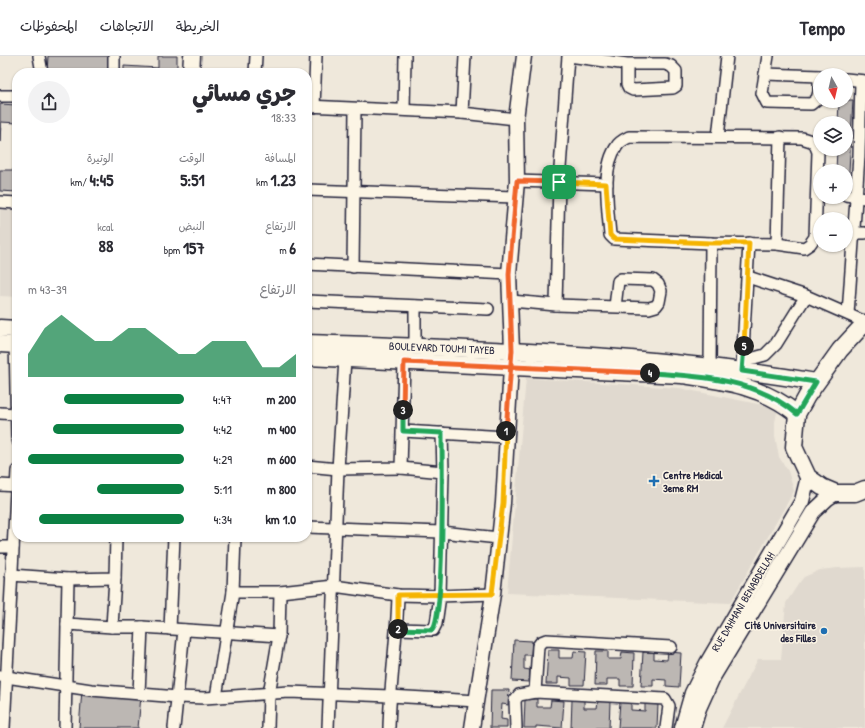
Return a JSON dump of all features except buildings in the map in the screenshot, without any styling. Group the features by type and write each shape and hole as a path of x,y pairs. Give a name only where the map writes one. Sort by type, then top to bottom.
{"main road":[{"path":"191,68 192,56"},
{"path":"865,322 816,382 797,414 794,448 808,476 822,487 836,493 855,493 865,489"},
{"path":"0,328 12,329"},
{"name":"BOULEVARD TOUMI TAYEB","path":"312,343 512,350 674,361 710,366 742,366 816,382"},
{"name":"BOULEVARD TOUMI TAYEB","path":"312,357 682,375 730,382 756,389 776,398 797,414"}],"street":[{"path":"39,56 41,68"},
{"path":"114,56 114,68"},
{"path":"255,68 256,56"},
{"path":"312,89 316,56"},
{"path":"404,110 405,56"},
{"path":"462,113 465,56"},
{"path":"472,728 499,538 512,350 509,274 517,181 516,119 524,56"},
{"path":"556,305 559,182 568,56 627,64 656,63 671,66 676,71 676,86 673,88 633,90 628,88 626,84 627,64"},
{"path":"718,137 727,56"},
{"path":"768,56 762,93 763,98 767,103 811,104 813,102"},
{"path":"765,74 813,76"},
{"path":"853,80 863,81 862,156 855,197 853,233 865,233"},
{"path":"0,96 12,96"},
{"path":"312,106 462,113 516,119"},
{"path":"353,267 355,109"},
{"path":"817,204 815,238 804,248 777,244 614,239 610,235 606,184 611,156 617,145 629,137 802,138 814,142 818,152 818,164"},
{"path":"777,244 780,138"},
{"path":"517,181 606,184"},
{"path":"312,190 516,197"},
{"path":"0,202 12,203"},
{"path":"710,366 711,243"},
{"path":"749,243 742,366 765,355 776,344 806,296"},
{"path":"848,314 852,252"},
{"path":"312,264 509,274"},
{"path":"748,277 806,296 865,322"},
{"path":"511,300 556,305 615,307"},
{"path":"312,301 488,309"},
{"path":"415,306 415,347"},
{"path":"11,344 12,358"},
{"path":"328,728 328,694 337,526 338,469 345,359"},
{"path":"401,468 404,362"},
{"path":"0,413 12,414"},
{"path":"403,431 506,437"},
{"path":"397,629 432,630 436,624 440,596 443,472 442,433"},
{"path":"312,466 338,469 401,468 443,472"},
{"name":"RUE DAHMANI BENABDELLAH","path":"682,728 692,693 701,675 802,500 808,476"},
{"path":"0,486 12,486"},
{"name":"RUE DAHMANI BENABDELLAH","path":"693,728 699,708 713,677 813,512 828,498 836,493"},
{"path":"312,527 337,526 441,532 499,538"},
{"path":"4,728 3,677 13,542"},
{"path":"112,627 116,542"},
{"path":"170,629 174,542"},
{"path":"216,697 225,633 233,592 235,542"},
{"path":"0,547 13,547"},
{"path":"10,575 68,579 115,578"},
{"path":"65,728 68,579"},
{"path":"233,592 280,592 334,586 398,595 440,596 492,594"},
{"path":"268,728 269,694 279,636 280,592"},
{"path":"389,728 390,696 397,629 398,595"},
{"path":"67,624 142,627 279,636"},
{"path":"139,693 142,627"},
{"path":"174,728 184,630"},
{"path":"535,692 538,646 541,642 546,640 671,648"},
{"path":"3,677 66,685 91,690 178,697 328,694 476,701"},
{"path":"516,728 515,700 519,695 535,692 665,699 669,706 666,728"}],"shaded area":[{"path":"0,207 12,208 12,297 0,296"},
{"name":"Centre Medical 3eme RM","path":"526,378 679,388 778,408 775,422 775,436 779,457 788,471 794,491 730,603 507,593"},
{"name":"Cité Universitaire des Filles","path":"865,567 865,728 722,728 758,659 781,659 786,603 804,577 820,570"}],"place":[{"name":"Centre Medical 3eme RM","path":"654,481"},
{"name":"Cité Universitaire des Filles","path":"824,631"}],"route":[{"path":"559,182 517,181 509,274 512,350 511,366 506,437 503,503 492,594 440,596 398,595 397,629 429,631 435,628 440,596 443,472 442,433 403,431 404,362 511,366 682,375 730,382 756,389 776,398 797,414 816,382 784,376 742,371 749,243 614,239 610,235 606,184 559,182"}]}
